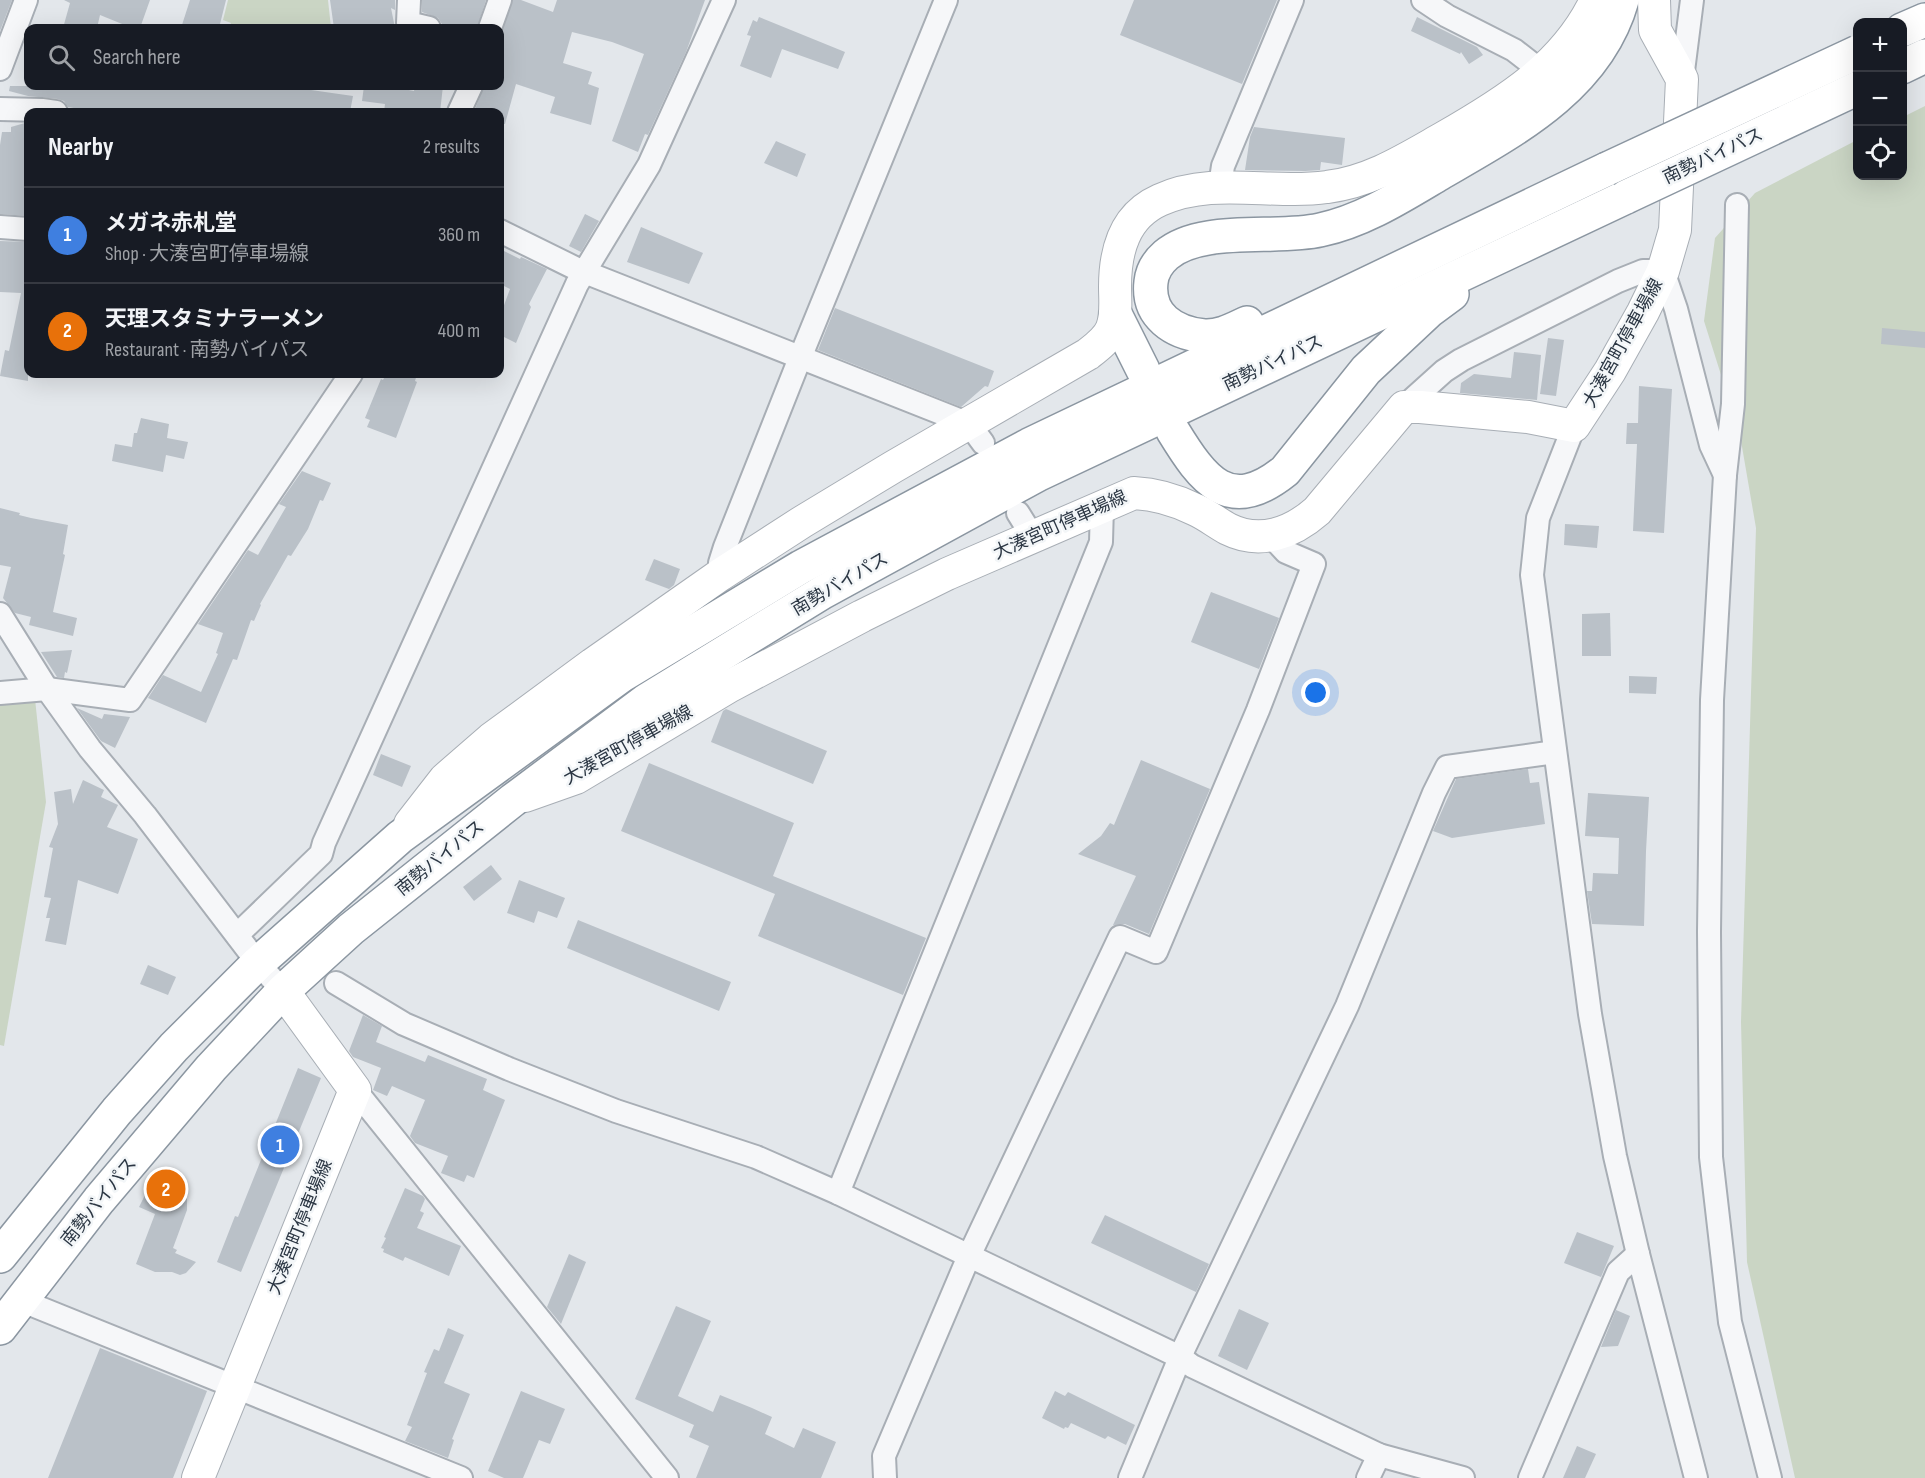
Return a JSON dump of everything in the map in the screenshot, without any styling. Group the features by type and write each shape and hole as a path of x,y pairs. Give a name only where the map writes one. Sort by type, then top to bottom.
{"highway":[{"path":"1607,169 1523,194 1227,332 1206,336 1183,332 1164,322 1156,313 1151,301 1151,277 1164,256 1176,247 1204,238 1291,235 1339,225 1405,194 1522,126 1586,69 1605,40 1622,0"},
{"path":"1907,28 1925,20"},
{"name":"南勢バイパス","path":"0,1256 117,1111 174,1047 258,963 400,837 621,676 801,567 1029,445 1853,54"},
{"path":"1907,65 1925,56"},
{"name":"南勢バイパス","path":"0,1328 20,1300 147,1144 211,1068 283,991 351,929 513,800 647,700 823,592 1039,474 1853,90"},
{"path":"1173,431 1188,456 1204,476 1223,489 1245,491 1257,489 1273,481 1286,471 1366,370 1429,311 1453,293 1533,256 1626,197"},
{"path":"1116,315 1143,370"}],"main road":[{"path":"400,837 445,779 491,739 593,664 720,575 802,522 976,434 1103,342 1112,329 1116,315 1115,265 1120,241 1135,217 1159,200 1220,186 1280,189 1327,187 1369,177 1408,159 1502,104 1557,57 1580,30 1596,0"},
{"path":"1654,0 1655,30 1682,79"},
{"name":"大湊宮町停車場線","path":"513,800 576,778 730,686 937,580 1026,525 1102,506 1134,493 1169,498 1236,532 1252,537 1271,536 1303,523 1317,511 1404,407 1528,417 1574,426 1610,371 1663,271 1675,230 1682,79"},
{"path":"283,991 355,1090"},
{"name":"大湊宮町停車場線","path":"198,1478 355,1090"}],"street":[{"path":"0,69 26,0"},
{"path":"408,0 408,23 412,24"},
{"path":"491,24 500,0"},
{"path":"237,934 321,854 572,294 649,165 724,0"},
{"path":"720,575 720,562 725,548 946,0"},
{"path":"1220,186 1223,166 1292,0"},
{"path":"1423,0 1447,16 1514,50 1541,71"},
{"path":"1682,79 1692,0"},
{"path":"461,108 469,90"},
{"path":"0,108 24,109"},
{"path":"1737,205 1733,404 1725,475 1712,700 1709,932 1711,1157 1730,1322 1770,1478"},
{"path":"0,227 24,229"},
{"path":"504,233 577,269 800,358 976,434"},
{"path":"1404,407 1444,371 1461,360 1618,281 1643,271 1663,271 1676,309 1711,445 1725,475"},
{"path":"0,693 47,689 130,700 348,378"},
{"path":"1574,426 1538,519 1532,575 1590,1014 1615,1156 1696,1478"},
{"path":"838,1193 1101,542 1102,506"},
{"path":"885,1478 884,1456 969,1256 1120,937 1156,952 1253,721 1314,564 1286,552 1271,536"},
{"path":"0,614 47,689 90,749 145,815 258,963 283,991"},
{"path":"1130,1478 1180,1357 1347,1006 1447,767 1555,752"},
{"path":"336,983 404,1024 509,1069 616,1111 756,1157 838,1193 1379,1455 1463,1478"},
{"path":"355,1090 667,1478"},
{"path":"1530,1478 1618,1272 1638,1254"},
{"path":"20,1300 461,1478"},
{"path":"1368,1478 1379,1455"}],"green space":[{"path":"228,0 328,0 331,24 231,24 223,20"},
{"path":"1925,106 1925,1478 1795,1478 1747,1262 1741,1022 1756,528 1740,435 1704,321 1715,238 1755,193 1853,142 1853,180 1907,180 1907,115"},
{"path":"35,699 46,802 4,1046 0,1045 0,702"}],"building":[{"path":"0,0 12,0 0,31"},
{"path":"64,0 150,0 141,24 122,24 100,15 98,24 64,24 70,3"},
{"path":"190,0 226,0 220,24 182,24"},
{"path":"330,0 395,0 395,10 391,8 394,24 333,24"},
{"path":"422,0 486,0 478,24 442,24 438,18 422,12"},
{"path":"513,0 521,0 553,12 557,0 705,0 686,52 638,152 612,141 644,54 612,42 572,32 563,63 592,72 588,84 599,88 591,125 550,113 555,97 516,84 505,124 504,108 476,108 482,90 504,90 504,26"},
{"path":"1134,0 1277,0 1242,84 1120,35"},
{"path":"759,17 845,52 838,69 782,49 771,78 740,66 751,36 747,35 753,20 757,22"},
{"path":"1417,17 1477,47 1483,55 1469,64 1461,52 1460,54 1411,31"},
{"path":"10,86 24,86 24,90 311,90 353,96 351,108 74,108 68,107 64,101 58,99 28,96 9,91"},
{"path":"363,90 443,90 440,108 384,108 385,104 362,101"},
{"path":"24,123 24,216 0,214 0,145 2,132 11,132 11,127"},
{"path":"1254,127 1345,138 1342,165 1321,162 1320,170 1305,171 1245,170 1250,137"},
{"path":"776,141 806,154 797,177 764,163"},
{"path":"585,214 599,221 581,252 569,246"},
{"path":"641,227 703,253 689,284 627,262"},
{"path":"0,241 24,242 24,378 28,378 28,381 0,376 5,350 9,351 21,293 0,292"},
{"path":"504,251 547,269 529,304 531,307 516,343 504,337 504,305 510,289 504,286"},
{"path":"835,308 994,371 988,387 985,386 961,407 818,350"},
{"path":"1882,328 1925,332 1925,348 1881,344"},
{"path":"1548,338 1564,340 1556,396 1540,394"},
{"path":"1514,352 1541,355 1537,400 1460,393 1461,383 1474,374 1511,378"},
{"path":"384,378 416,378 417,382 396,438 367,427 370,420 365,418 381,379"},
{"path":"1639,386 1672,389 1664,533 1633,531 1637,444 1626,444 1627,423 1638,423"},
{"path":"141,418 169,424 167,438 188,442 184,459 166,455 163,472 112,461 115,444 132,447 134,433 137,433"},
{"path":"302,471 331,483 323,501 320,500 308,529 291,556 288,555 260,604 254,621 251,620 237,660 233,659 206,723 148,698 163,675 201,692 218,654 216,653 223,633 198,624 248,550 258,555 286,507 279,504"},
{"path":"0,508 31,518 68,525 63,554 65,555 53,612 77,618 73,636 29,625 31,617 15,613 3,598 11,567 0,565"},
{"path":"1565,524 1599,526 1597,548 1564,545"},
{"path":"654,559 680,569 674,585 669,589 645,580"},
{"path":"1211,592 1279,618 1259,669 1191,642"},
{"path":"1610,613 1611,656 1582,656 1582,614"},
{"path":"72,650 64,678 57,677 41,652"},
{"path":"1629,676 1657,677 1656,694 1629,693"},
{"path":"77,708 102,719 104,714 130,717 115,748 101,741"},
{"path":"726,709 827,751 813,784 711,742 723,711"},
{"path":"381,754 411,766 402,787 373,775"},
{"path":"1141,760 1210,789 1149,934 1125,924 1113,925 1136,876 1078,854 1101,836 1110,823 1114,825"},
{"path":"649,763 794,823 773,876 926,938 903,995 758,936 775,894 621,831"},
{"path":"1528,769 1530,783 1539,782 1545,824 1452,838 1433,831 1456,779"},
{"path":"83,780 104,790 101,797 118,805 107,827 138,839 118,894 78,880 66,945 45,941 50,918 46,918 51,898 44,897 53,848 49,847 58,824 54,792 71,789 73,804"},
{"path":"1588,793 1649,797 1644,926 1592,924 1587,891 1592,891 1593,873 1618,874 1619,838 1585,836"},
{"path":"491,865 502,879 474,901 463,887"},
{"path":"519,880 565,898 557,918 538,911 534,923 507,913"},
{"path":"578,920 731,982 719,1011 567,948"},
{"path":"148,965 176,977 168,995 140,984"},
{"path":"363,1015 382,1026 376,1042 425,1062 428,1055 487,1079 483,1090 505,1100 474,1178 467,1175 464,1182 441,1173 448,1156 415,1143 410,1136 425,1100 392,1086 387,1096 373,1090 381,1068 353,1057 349,1051"},
{"path":"298,1068 321,1078 241,1272 217,1262 235,1216 238,1217"},
{"path":"162,1181 187,1192 187,1210 173,1248 177,1250 175,1253 196,1262 186,1273 180,1275 172,1272 155,1272 136,1264 155,1214 139,1207 150,1189 156,1192"},
{"path":"405,1188 425,1199 420,1211 424,1213 417,1228 461,1246 449,1276 405,1257 403,1261 383,1252 384,1249 381,1248"},
{"path":"1105,1215 1209,1264 1196,1292 1091,1243"},
{"path":"1577,1232 1614,1246 1601,1277 1564,1263"},
{"path":"569,1254 586,1262 561,1324 547,1307"},
{"path":"676,1306 711,1321 678,1396 713,1412 720,1395 752,1408 772,1417 765,1434 794,1448 803,1428 836,1442 821,1478 696,1478 709,1446 689,1437 694,1425 635,1399"},
{"path":"1239,1309 1269,1323 1247,1370 1218,1356"},
{"path":"1616,1310 1630,1316 1618,1346 1601,1347"},
{"path":"448,1328 464,1335 444,1383 470,1394 452,1439 454,1440 448,1458 405,1441 412,1427 407,1425 427,1373 424,1372 434,1349 439,1351"},
{"path":"100,1348 207,1391 173,1478 48,1478"},
{"path":"521,1391 565,1409 550,1444 539,1440 523,1478 504,1478 488,1471"},
{"path":"1055,1391 1065,1396 1068,1392 1135,1425 1126,1445 1108,1436 1105,1439 1071,1423 1068,1428 1064,1429 1042,1418"},
{"path":"1577,1446 1596,1454 1585,1478 1563,1478"}],"place":[{"name":"メガネ赤札堂","path":"280,1145"},
{"name":"天理スタミナラーメン","path":"166,1189"}]}
